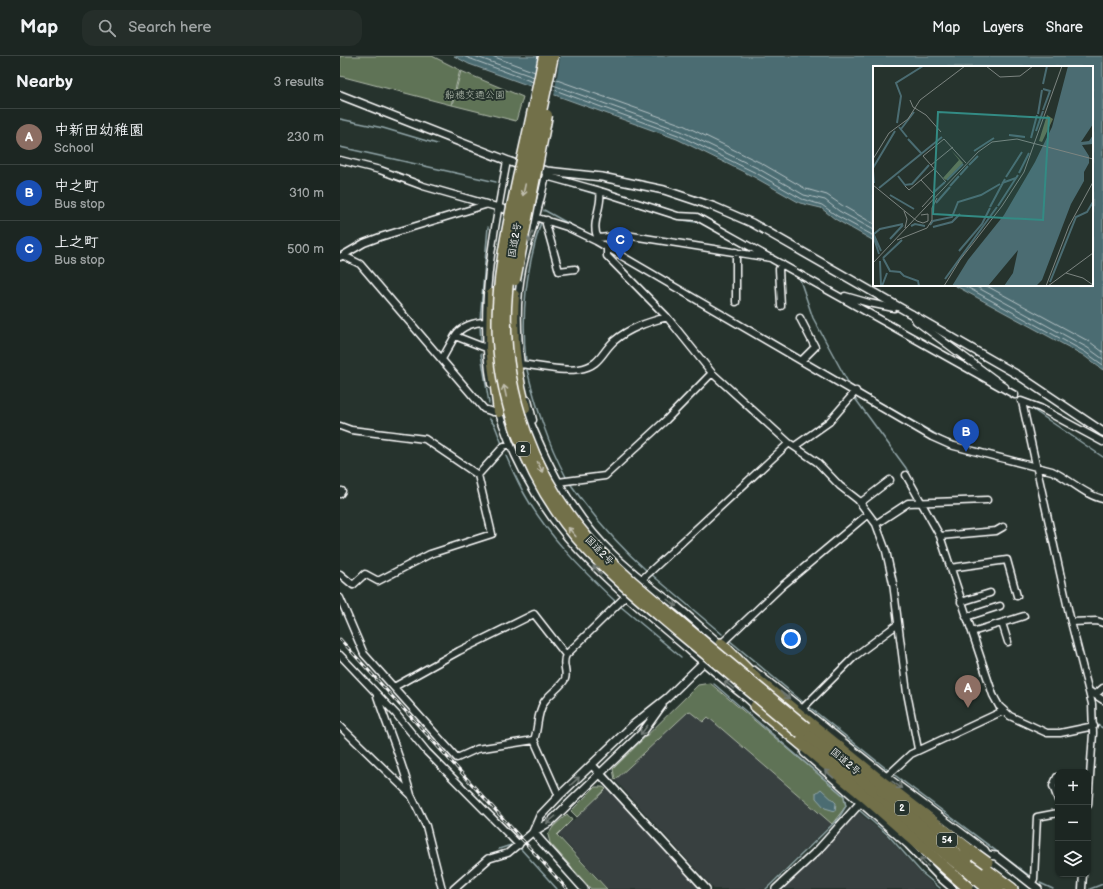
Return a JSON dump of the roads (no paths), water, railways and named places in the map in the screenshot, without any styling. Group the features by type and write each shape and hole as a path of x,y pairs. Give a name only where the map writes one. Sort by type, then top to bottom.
{"highway":[{"path":"499,412 491,348 492,294 500,235 538,69 543,56"},
{"name":"国道2号","path":"543,56 506,238 499,285 497,327 501,370 505,392 517,434 544,492 570,530 638,597 803,731 882,791 999,889"},
{"path":"525,408 515,357 513,323 514,295 519,253 543,140 554,56"},
{"name":"国道2号","path":"554,56 521,204 507,287 506,327 509,369 513,392 525,432 533,452 552,489 591,542 643,591 987,889"},
{"path":"721,644 758,680 877,778 983,858 1020,889"},
{"path":"756,706 863,795 961,886"},
{"name":"54","path":"882,791 1012,889"}],"street":[{"path":"340,95 508,161 546,174 678,216 697,217 773,258 782,265 1015,395"},
{"path":"340,160 380,170 423,186 485,205 547,220 597,240 932,437 950,445 1036,466 1065,477 1093,495 1103,499"},
{"path":"508,161 498,208 482,322 491,385 510,444 529,484 553,522 582,554 625,597 756,706 764,718 961,886"},
{"path":"535,434 521,364 519,307 525,257 537,217 546,174"},
{"path":"546,174 602,178 664,190 714,207 752,223 1018,375 1103,432"},
{"path":"597,240 596,216 601,198 600,191"},
{"path":"342,256 364,243 380,237 485,205"},
{"path":"547,220 546,224 559,271 575,269"},
{"path":"597,240 626,235 773,258"},
{"path":"607,247 607,256 667,317 712,373 792,445 817,462 860,503 876,524 886,551 898,624 907,694 918,749"},
{"path":"492,252 525,257"},
{"path":"736,252 736,302"},
{"path":"342,256 360,264 484,409 499,412 525,408 535,434 558,482 581,517 596,536 641,580 679,608 885,778 985,850 983,858 996,856 1038,889"},
{"path":"781,306 779,269 782,265"},
{"path":"836,294 894,308 896,306"},
{"path":"912,314 916,321 1015,395 1022,402 1040,408 1103,442"},
{"path":"521,364 560,370 580,369 590,366 599,361 614,342 635,327 667,317"},
{"path":"800,318 815,347 802,360"},
{"path":"442,359 455,336 461,330 482,322"},
{"path":"455,336 486,348"},
{"path":"558,482 605,476 666,420 712,373"},
{"path":"559,796 534,740 540,710 549,694 564,681 566,677 563,663 566,655 641,580 792,445 829,422 856,391"},
{"path":"1022,402 1071,622 1089,691 1094,725 1088,805"},
{"path":"340,426 351,430 425,439 478,475 492,534 430,554 378,580 365,574 353,585 340,574"},
{"path":"478,475 504,446 510,444"},
{"path":"906,475 942,536 993,695 1003,711 1010,716 1050,733 1060,733 1094,725"},
{"path":"860,503 890,480"},
{"path":"876,524 908,503 987,500"},
{"path":"533,832 540,816 633,725 667,698 782,586 868,514"},
{"path":"942,536 996,531 1004,527"},
{"path":"952,568 1007,560 1016,596"},
{"path":"963,601 990,593"},
{"path":"340,598 361,648 457,758 477,749 534,740"},
{"path":"968,616 1000,606"},
{"path":"394,687 534,614 566,655"},
{"path":"974,632 1024,616"},
{"path":"1071,622 1097,621 1103,623"},
{"path":"1002,623 1008,642"},
{"path":"802,708 854,656 898,624"},
{"path":"340,655 343,662 396,714 428,752 519,845"},
{"path":"1089,691 1098,692 1103,700"},
{"path":"376,694 392,740 405,770 411,795 426,826 442,889"},
{"path":"454,889 488,859 508,853 533,832 550,822 642,733 667,698"},
{"path":"885,778 910,754 918,749 1003,711"},
{"path":"340,726 411,795"},
{"path":"592,765 706,889"},
{"path":"1055,782 1053,786 1055,792"},
{"path":"776,889 829,839 863,802"},
{"path":"1031,884 1034,879 1037,817 1055,814"},
{"path":"533,832 584,889"},
{"path":"1082,889 1083,877"}],"water":[{"path":"454,56 1103,56 1103,370 1083,355 956,286 1093,286 1093,66 873,66 873,240 835,219 821,208 800,203 754,177 677,139 469,64"},
{"path":"821,789 836,803 835,811 825,808 816,798 816,793"}],"waterway":[{"path":"340,119 383,128 437,144"},
{"path":"340,147 496,182"},
{"path":"556,182 595,194"},
{"path":"619,200 677,219 701,223"},
{"path":"544,211 582,231"},
{"path":"526,362 524,325 526,291 528,274 541,222"},
{"path":"480,320 488,227"},
{"path":"799,277 813,318 849,384"},
{"path":"480,324 481,344"},
{"path":"752,328 798,355"},
{"path":"481,354 489,403"},
{"path":"811,363 944,439 998,454"},
{"path":"527,370 543,425 553,451 566,477"},
{"path":"854,397 906,468 916,487"},
{"path":"1029,407 1103,457"},
{"path":"489,418 495,426 502,444"},
{"path":"506,456 522,490 544,525 578,565 616,602"},
{"path":"1040,464 1046,466"},
{"path":"569,482 605,528 646,570"},
{"path":"651,574 722,634"},
{"path":"620,606 681,657"},
{"path":"976,635 997,695"},
{"path":"729,640 804,703"},
{"path":"714,684 844,796"},
{"path":"1092,688 1096,692"},
{"path":"808,706 888,770"},
{"path":"1097,725 1103,728"},
{"path":"892,773 1031,877"},
{"path":"766,889 838,819 846,806 844,798"},
{"path":"859,810 888,835 922,873 940,888"},
{"path":"499,849 511,845"},
{"path":"520,848 557,889"},
{"path":"1040,883 1053,889"},
{"path":"1090,889 1103,884"}],"railway":[{"path":"340,639 567,889"}],"place":[{"name":"上之町","path":"620,260"},
{"name":"中之町","path":"966,452"},
{"name":"中新田幼稚園","path":"968,708"}],"park label":[{"name":"船穂交通公園","path":"475,94"}]}
